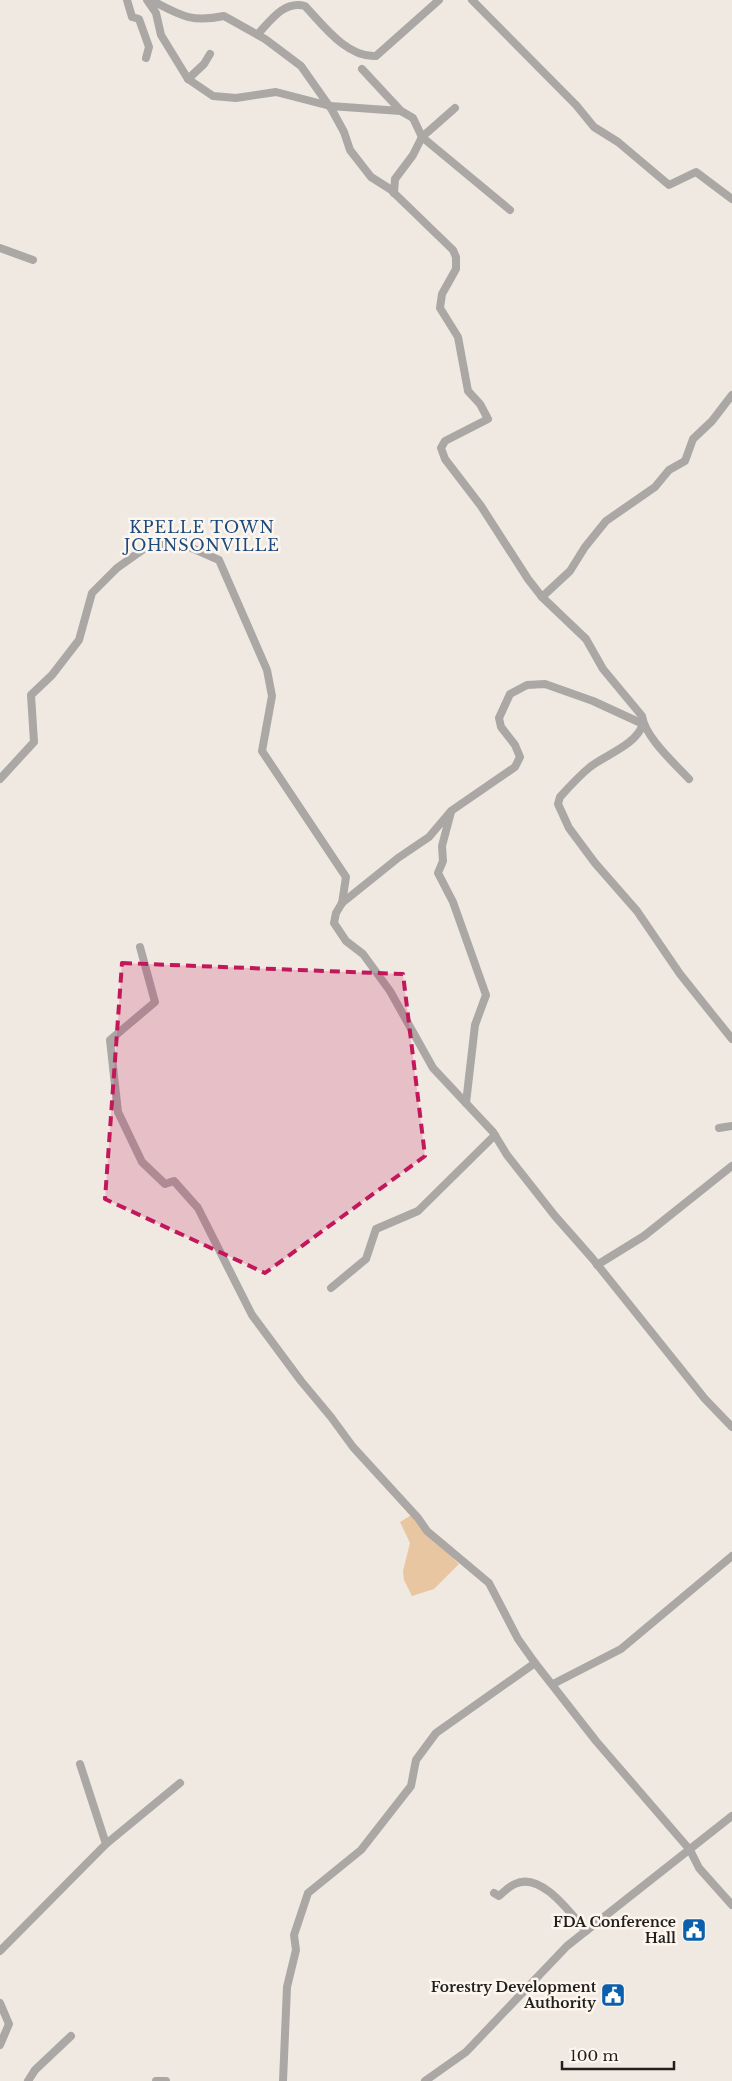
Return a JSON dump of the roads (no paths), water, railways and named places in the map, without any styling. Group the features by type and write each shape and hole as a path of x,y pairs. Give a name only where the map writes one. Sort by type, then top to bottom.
{"street":[{"path":"127,0 132,17 139,19 142,25 149,47 146,58"},
{"path":"147,0 156,13 161,35 188,79 213,96 236,98 276,92 330,106 401,111"},
{"path":"151,0 181,16 202,20 224,16 258,34 300,66 330,106 344,132 350,150 371,177 394,193 453,250 456,257 456,268 442,294 440,308 458,338 468,391 480,404 488,418 445,441 442,448 445,459 481,506 542,597 586,640 603,669 642,716 643,724 641,730 619,750 590,768 560,797 558,804 569,828 595,863 636,911 680,974 732,1039"},
{"path":"258,34 280,10 297,4 304,6 337,40 368,57 376,56 439,0"},
{"path":"472,0 576,105 594,127 618,142 669,185 696,172 732,199"},
{"path":"188,79 204,64 210,54"},
{"path":"362,69 401,111 413,118 422,137 510,210"},
{"path":"394,193 395,179 413,155 422,137 455,108"},
{"path":"0,248 33,260"},
{"path":"542,597 570,571 585,547 606,520 655,487 669,470 685,461 693,439 712,421 732,395"},
{"path":"0,779 34,742 31,695 52,675 79,640 92,593 117,568 148,546 178,542 219,560 267,670 272,696 262,752 346,877 342,903"},
{"path":"689,778 666,755 643,724 593,701 545,684 527,685 510,694 499,718 501,727 515,745 520,757 515,767 451,811 429,837 398,858 342,903 336,913 334,923 346,942 363,954 390,990 433,1068 495,1135 507,1155 705,1400 732,1427"},
{"path":"451,811 442,846 443,861 438,873 453,902 486,995 474,1025 466,1103"},
{"path":"140,947 155,1002 110,1040 118,1112 130,1141 147,1168 164,1184 174,1181 180,1185 184,1195 198,1208 252,1315 331,1416 352,1447 428,1531 459,1561 489,1583 518,1639 535,1663 596,1741 690,1850 699,1868 732,1905"},
{"path":"719,1128 732,1126"},
{"path":"331,1288 366,1259 376,1230 418,1212 495,1135"},
{"path":"597,1265 644,1236 732,1166"},
{"path":"553,1684 621,1649 732,1556"},
{"path":"283,2081 287,1987 296,1950 294,1935 308,1894 361,1850 411,1786 416,1760 436,1733 535,1663"},
{"path":"80,1764 106,1844"},
{"path":"1,1946 106,1844 180,1783"},
{"path":"425,2081 466,2052 567,1946 732,1816"},
{"path":"494,1893 499,1896 515,1884 528,1881 544,1888 558,1899 586,1931"},
{"path":"0,2003 9,2024 0,2045"},
{"path":"28,2081 35,2070 71,2036"},
{"path":"156,2081 166,2081"}],"place":[{"name":"FDA Conference Hall","path":"694,1930"},
{"name":"Forestry Development Authority","path":"613,1995"}],"district":[{"name":"KPELLE TOWN JOHNSONVILLE","path":"202,536"}]}
